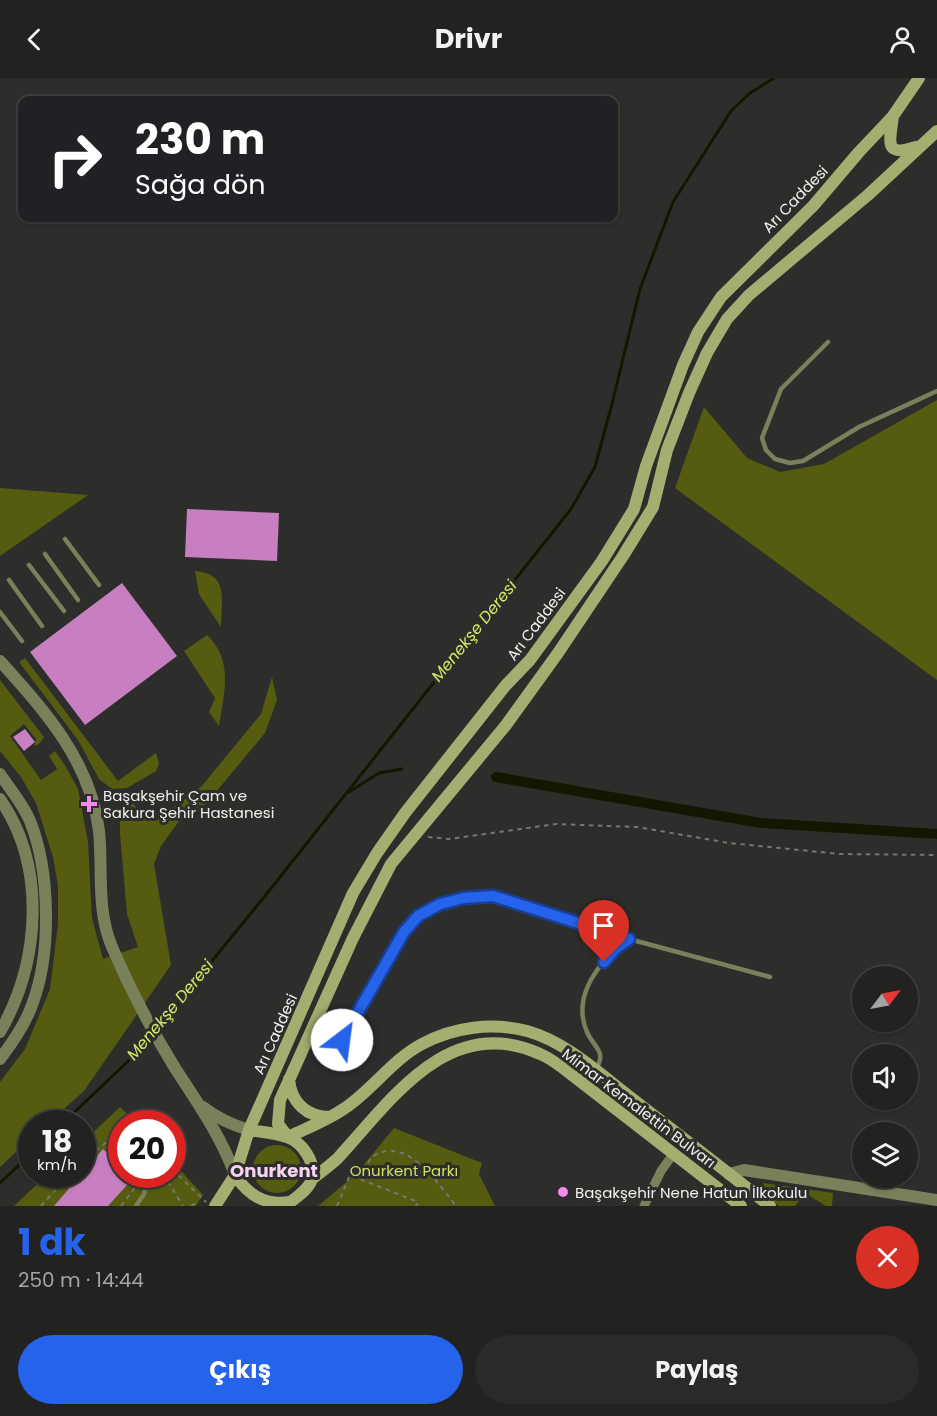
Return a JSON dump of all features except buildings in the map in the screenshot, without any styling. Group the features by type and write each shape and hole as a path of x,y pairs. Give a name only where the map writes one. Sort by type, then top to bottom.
{"main road":[{"name":"Arı Caddesi","path":"235,1175 249,1130 353,893 405,813 506,685 531,660 602,561 634,509 646,466 682,365 698,332 721,297 813,206 893,116 919,78"},
{"path":"893,116 890,139 893,148 897,152 902,152 920,146"},
{"name":"Arı Caddesi","path":"288,1137 278,1124 280,1100 353,938 391,864 519,707 558,653 647,517 653,507 667,450 689,393 707,353 727,320 749,295 868,195 937,131"},
{"path":"288,1137 346,1108 392,1066 420,1045 443,1035 484,1026 527,1031 562,1047 595,1070 770,1206"},
{"name":"Mimar Kemalettin Bulvarı","path":"312,1179 335,1160 410,1079 434,1061 469,1047 499,1043 541,1054 591,1088 741,1206"},
{"path":"289,1078 290,1089 295,1100 303,1109 320,1117 330,1117"},
{"path":"215,1206 235,1175 245,1190 259,1199 278,1205 288,1204 303,1192 312,1179 312,1166 308,1154 299,1144 288,1137 249,1130"}],"street":[{"path":"0,661 60,734 84,772 96,808 99,832 100,892 103,918 111,944 147,1022 198,1102 224,1148 235,1175"},
{"path":"0,774 29,818 45,884 46,909 42,960 33,1003 18,1035 0,1059"},
{"path":"0,799 24,847 32,890 32,916 27,962 9,1016 0,1032"},
{"path":"198,1102 214,1116 234,1126 249,1130"},
{"path":"644,1206 661,1170 674,1153"},
{"path":"729,1174 744,1170 937,1200"}],"lane":[{"path":"828,342 781,389 762,438 766,450 775,459 790,463 803,461 859,427 937,391"},
{"path":"65,539 99,585"},
{"path":"45,554 78,600"},
{"path":"30,565 64,610"},
{"path":"9,580 42,626"},
{"path":"0,612 22,641"},
{"path":"307,1042 333,1047 342,1040 404,932 418,916 440,904 464,898 493,896 629,939 770,977"},
{"path":"595,1070 601,1061 601,1054 585,1025 581,1009 585,992 594,974 615,949 629,939"},
{"path":"136,1206 146,1188"}],"path":[{"path":"413,836 449,838 555,824 638,827 729,843 840,854 937,855"},
{"path":"96,1151 108,1141"},
{"path":"363,1180 365,1168 371,1157 392,1150 408,1154 420,1164 456,1206"},
{"path":"337,1206 350,1175 418,1202 416,1206"},
{"path":"186,1182 210,1206"},
{"path":"41,1206 57,1188"},
{"path":"121,1206 134,1188"},
{"path":"172,1188 183,1206"}],"green space":[{"path":"937,400 937,680 675,488 704,407 747,458 780,472 824,464"},
{"path":"0,488 88,495 0,556"},
{"path":"195,571 214,577 219,583 222,598 221,627 199,594"},
{"path":"207,635 221,656 224,667 225,690 219,726 209,712 215,698 184,651"},
{"path":"25,658 118,781 156,753 159,764 156,771 127,788 112,789 99,779 78,740 19,662"},
{"path":"272,677 277,700 265,733 206,804 179,821 161,846 154,864 171,965 84,1091 63,1110 18,1110 18,1150 0,1167 0,1082 25,1049 50,989 58,924 58,886 53,857 36,803 21,777 0,751 0,680 44,737 39,744 34,746 36,739 24,724 10,736 41,780 57,769 49,756 55,751 78,789 88,842 92,918 103,959 138,947 127,914 120,818 133,803 146,821 152,817 156,821 201,787 261,714"},
{"path":"108,1118 108,1188 186,1188 186,1176 203,1195 196,1206 14,1206 33,1188 96,1188 96,1130"},
{"name":"Onurkent Parkı","path":"394,1128 482,1163 479,1174 495,1206 318,1206 356,1174"},
{"path":"272,1145 282,1145 294,1152 301,1164 301,1174 294,1186 282,1193 272,1193 257,1182 253,1174 253,1164 264,1149"},
{"path":"763,1183 833,1193 832,1206 826,1206 805,1193 795,1206 779,1206 762,1194"}],"waterway":[{"name":"Menekşe Deresi","path":"156,1030 571,509 595,467 640,289 673,202 731,111 750,93 774,78"},
{"path":"349,792 379,773 402,769"},
{"path":"496,777 761,823 937,834"},
{"name":"Menekşe Deresi","path":"77,1110 142,1048 152,1035"},
{"name":"Menekşe Deresi","path":"0,1183 18,1166"}],"place":[{"name":"Başakşehir Çam ve Sakura Şehir Hastanesi","path":"89,804"},
{"name":"Başakşehir Nene Hatun İlkokulu","path":"563,1192"}],"district":[{"name":"Onurkent","path":"274,1170"}],"route":[{"path":"342,1040 404,932 418,916 440,904 464,898 493,896 629,939 615,949 604,962"}]}
